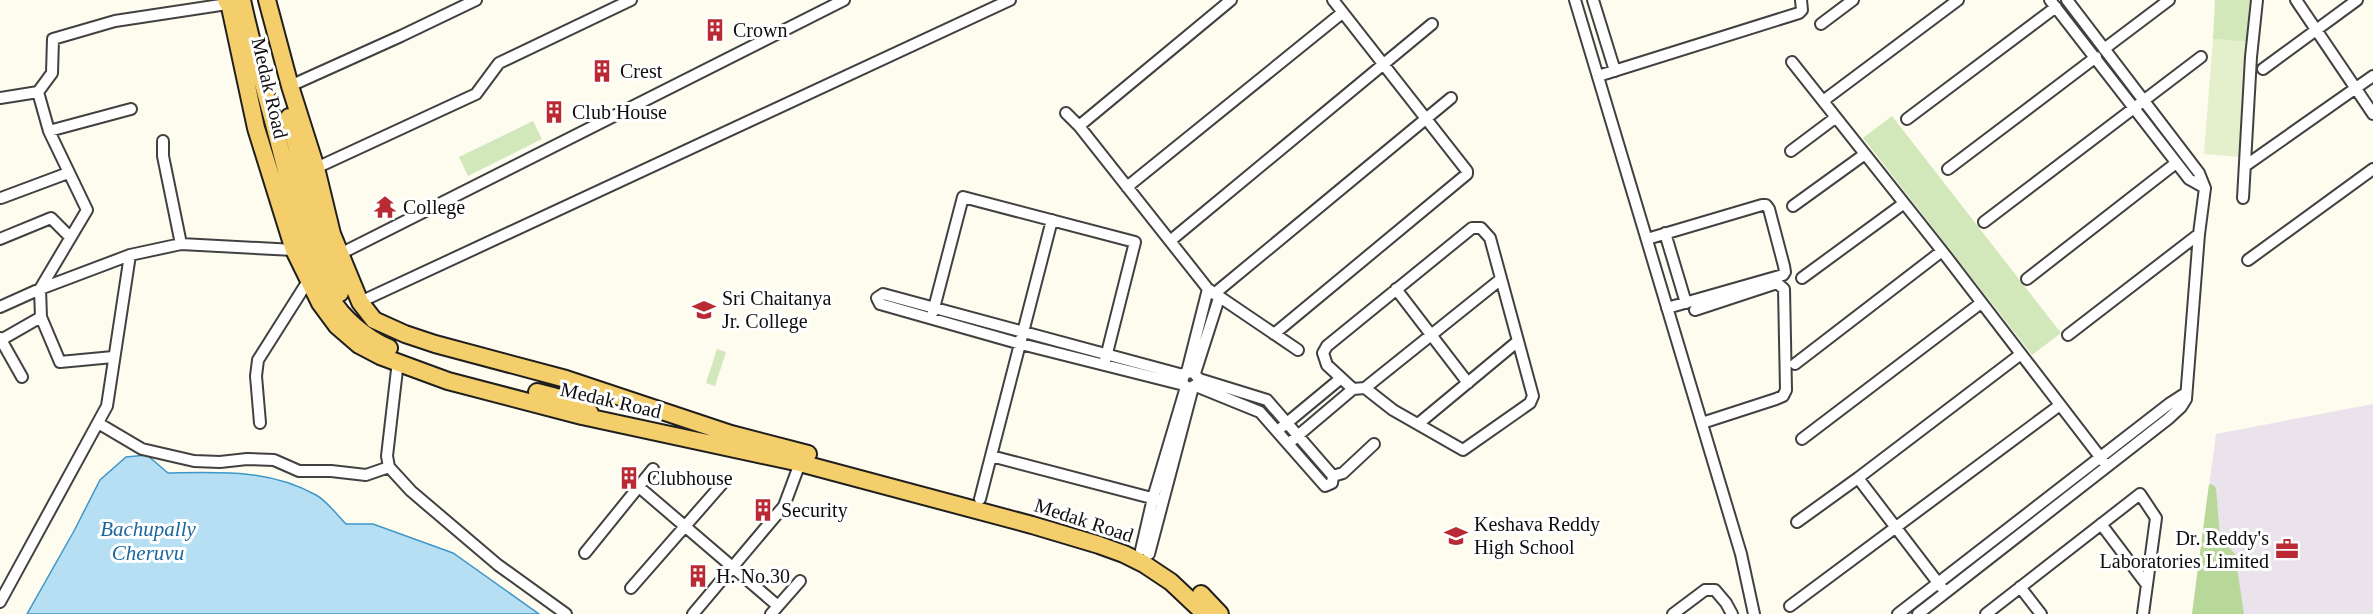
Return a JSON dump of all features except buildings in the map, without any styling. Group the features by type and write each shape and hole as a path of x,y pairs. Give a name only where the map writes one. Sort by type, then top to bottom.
{"main road":[{"path":"258,0 321,244 339,292 378,333 401,344 543,383 574,381"},
{"name":"Medak Road","path":"267,0 290,86 316,168 332,234 360,302 374,320 405,334 574,381 731,434 980,499 1102,534 1145,552 1197,590 1220,614"},
{"path":"232,1 251,40 294,198 314,261 332,300 351,322 376,343 472,377 572,401 600,420"},
{"name":"Medak Road","path":"232,1 230,7 256,128 294,250 320,303 337,326 358,345 380,356 448,381 600,420 800,463 1032,525 1124,554 1171,582 1205,614"}],"street":[{"path":"290,86 476,0"},
{"path":"316,168 476,94 499,63 631,0"},
{"path":"340,254 844,0"},
{"path":"360,302 1010,0"},
{"path":"1079,126 1231,0"},
{"path":"1274,334 1467,174 1466,167 1333,0"},
{"path":"1575,0 1741,554 1754,614"},
{"path":"1593,0 1615,71"},
{"path":"1598,76 1799,13 1802,10 1801,0"},
{"path":"1821,24 1853,0"},
{"path":"1823,101 1958,0"},
{"path":"2067,0 2133,108 2189,179 2205,188"},
{"path":"1948,169 2169,0"},
{"path":"2243,198 2257,0"},
{"path":"2296,0 2373,114"},
{"path":"2263,69 2357,0"},
{"path":"0,98 38,92 51,73 53,39 114,21 232,1"},
{"path":"1907,119 2053,3 2145,100 2199,173 2205,188 2186,393 2169,404 2104,462 1918,614"},
{"path":"1127,187 1342,13"},
{"path":"1170,241 1432,24"},
{"path":"1984,222 2201,57"},
{"path":"1792,62 1942,251 2104,462"},
{"path":"2245,166 2373,76"},
{"path":"38,92 49,130 87,210 40,289 41,317 60,362 113,357"},
{"path":"1145,552 1214,294 1451,98"},
{"path":"49,130 131,110"},
{"path":"1066,113 1079,126 1214,294 1298,350"},
{"path":"1791,151 1835,118"},
{"path":"164,141 163,156 181,244"},
{"path":"1793,206 1865,154"},
{"path":"2027,279 2176,163"},
{"path":"2248,260 2373,169"},
{"path":"1,198 68,173"},
{"path":"1106,360 1135,242 963,197 933,313 1023,339 1106,360 1190,381 1267,400 1333,476 1332,483 1326,486 1260,412 1190,381"},
{"path":"1802,278 1903,204"},
{"path":"1647,239 1762,205 1767,205 1769,208 1785,266 1783,275 1690,306"},
{"path":"0,239 51,218 70,237"},
{"path":"980,499 1052,220"},
{"path":"1476,226 1481,228 1490,238 1533,396 1530,403 1463,450 1340,379 1323,359 1327,346 1396,289 1472,228 1476,226"},
{"path":"1665,233 1690,306"},
{"path":"2068,335 2199,234"},
{"path":"0,307 40,289 130,255 181,244 294,250"},
{"path":"1795,364 1942,251"},
{"path":"0,602 107,406 113,357 122,320 130,255"},
{"path":"1288,444 1501,279"},
{"path":"260,423 256,376 258,360 308,281"},
{"path":"1667,308 1690,306 1778,284 1784,289 1786,390 1783,396 1702,423"},
{"path":"1396,289 1468,383"},
{"path":"1802,439 1981,303"},
{"path":"22,377 1,339 41,317"},
{"path":"1418,424 1518,341"},
{"path":"1797,522 2021,354"},
{"path":"398,361 387,456 389,467 411,491 498,565 566,614"},
{"path":"1277,431 1340,379"},
{"path":"1790,606 2060,405"},
{"path":"98,423 142,449 194,461 274,460 299,471 331,471 366,475 389,467"},
{"path":"1333,476 1343,473 1374,444"},
{"path":"991,456 1158,500"},
{"path":"1898,614 2104,462"},
{"path":"693,614 784,506 800,463"},
{"path":"585,553 653,469"},
{"path":"1858,478 1946,593"},
{"path":"631,588 722,484"},
{"path":"639,487 732,566 775,610 800,581"},
{"path":"1986,614 2140,494 2156,518 2143,614"},
{"path":"2101,524 2147,585"},
{"path":"2020,587 2041,614"},
{"path":"1673,614 1705,590 1715,590 1732,614"}],"shaded area":[{"name":"Dr. Reddy's Laboratories Limited","path":"2373,404 2373,614 2192,614 2216,434"}],"green space":[{"path":"2215,0 2252,0 2248,42 2213,39"},
{"path":"2213,39 2248,42 2239,157 2204,154"},
{"path":"1892,116 2061,333 2032,355 1863,138"},
{"path":"533,121 542,139 468,176 459,157"},
{"path":"717,349 726,352 715,386 706,383"},
{"path":"2209,484 2216,488 2220,538 2235,554 2244,614 2192,614"}],"water":[{"name":"Bachupally Cheruvu","path":"147,455 168,473 244,474 280,480 298,487 316,495 328,504 346,524 373,524 453,553 539,614 27,614 100,480 126,457"}],"place":[{"name":"Crown","path":"715,30"},
{"name":"Crest","path":"602,71"},
{"name":"Club House","path":"554,112"},
{"name":"College","path":"385,207"},
{"name":"Sri Chaitanya Jr. College","path":"704,310"},
{"name":"Clubhouse","path":"629,478"},
{"name":"Security","path":"763,510"},
{"name":"Keshava Reddy High School","path":"1456,536"},
{"name":"Dr. Reddy's Laboratories Limited","path":"2287,549"},
{"name":"H. No.30","path":"698,576"}]}
